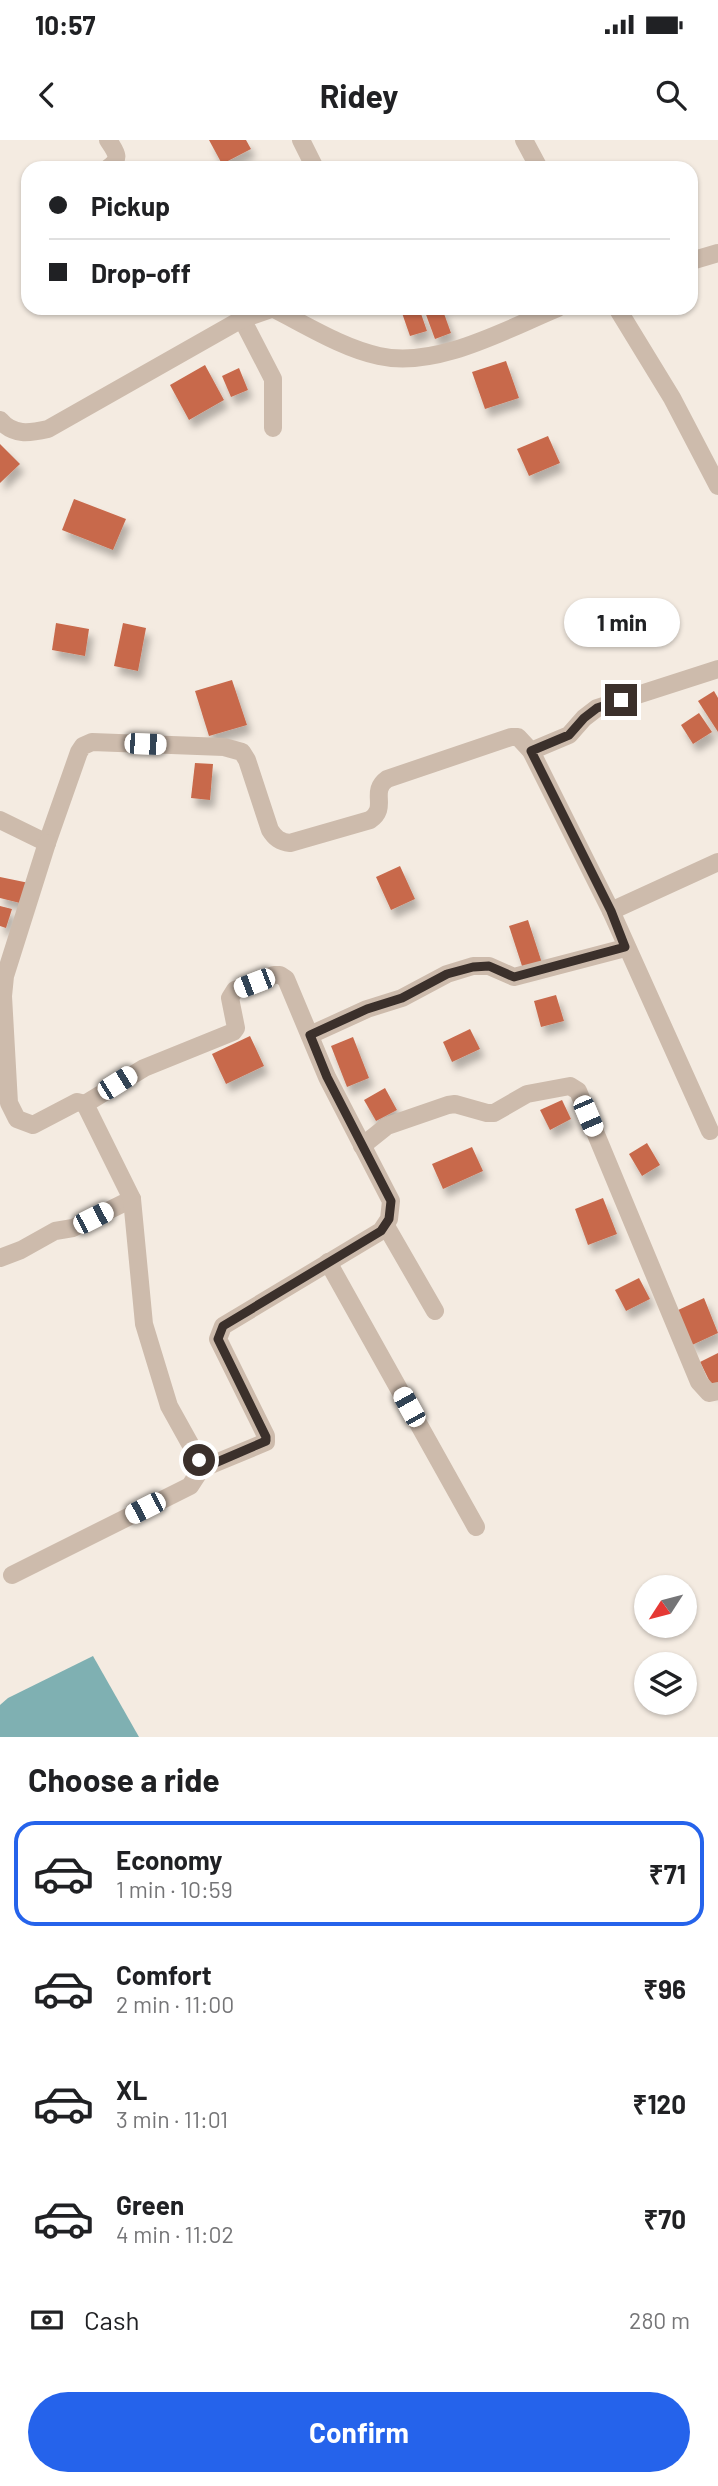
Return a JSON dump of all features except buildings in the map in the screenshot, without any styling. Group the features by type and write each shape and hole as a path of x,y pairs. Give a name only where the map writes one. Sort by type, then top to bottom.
{"street":[{"path":"108,140 117,153 115,161"},
{"path":"301,140 312,161"},
{"path":"524,140 535,161"},
{"path":"698,259 718,253"},
{"path":"0,420 18,432 31,433 48,429 253,315"},
{"path":"286,315 325,336 377,356 397,359 432,355 467,346 541,315"},
{"path":"621,315 672,398 718,486"},
{"path":"242,319 273,379 273,428"},
{"path":"531,751 569,735 597,708 718,669"},
{"path":"12,1575 190,1486 201,1469 266,1441 218,1339 223,1326 386,1226 391,1208 391,1201 327,1077 286,979 280,975 235,990 230,998 236,1028 233,1032 144,1068 85,1104 77,1102 33,1125 17,1119 9,1103 3,996 5,976 47,843 83,746 92,742 225,747 242,752 270,830 281,842 290,843 378,815 378,790 380,783 387,779 511,737 518,737 531,751 611,911 710,1130"},
{"path":"0,820 47,843"},
{"path":"611,911 718,862"},
{"path":"310,1035 367,1009 402,998 447,974 489,966 514,977 625,947"},
{"path":"362,1146 387,1126 448,1105 455,1104 494,1113 533,1092 570,1086 578,1091 699,1382 709,1392 718,1391"},
{"path":"85,1104 132,1199 144,1324 169,1406 199,1460 201,1469"},
{"path":"0,1258 55,1231 74,1228 132,1199"},
{"path":"386,1226 435,1311"},
{"path":"328,1262 476,1527"}],"water":[{"path":"93,1656 139,1737 0,1737 0,1705 8,1698"}],"route":[{"path":"199,1460 201,1469 266,1441 218,1339 223,1326 381,1231 389,1219 391,1201 327,1077 310,1035 367,1009 402,998 447,974 482,965 509,976 522,976 625,947 611,911 531,751 569,735 597,708 621,700"}]}
